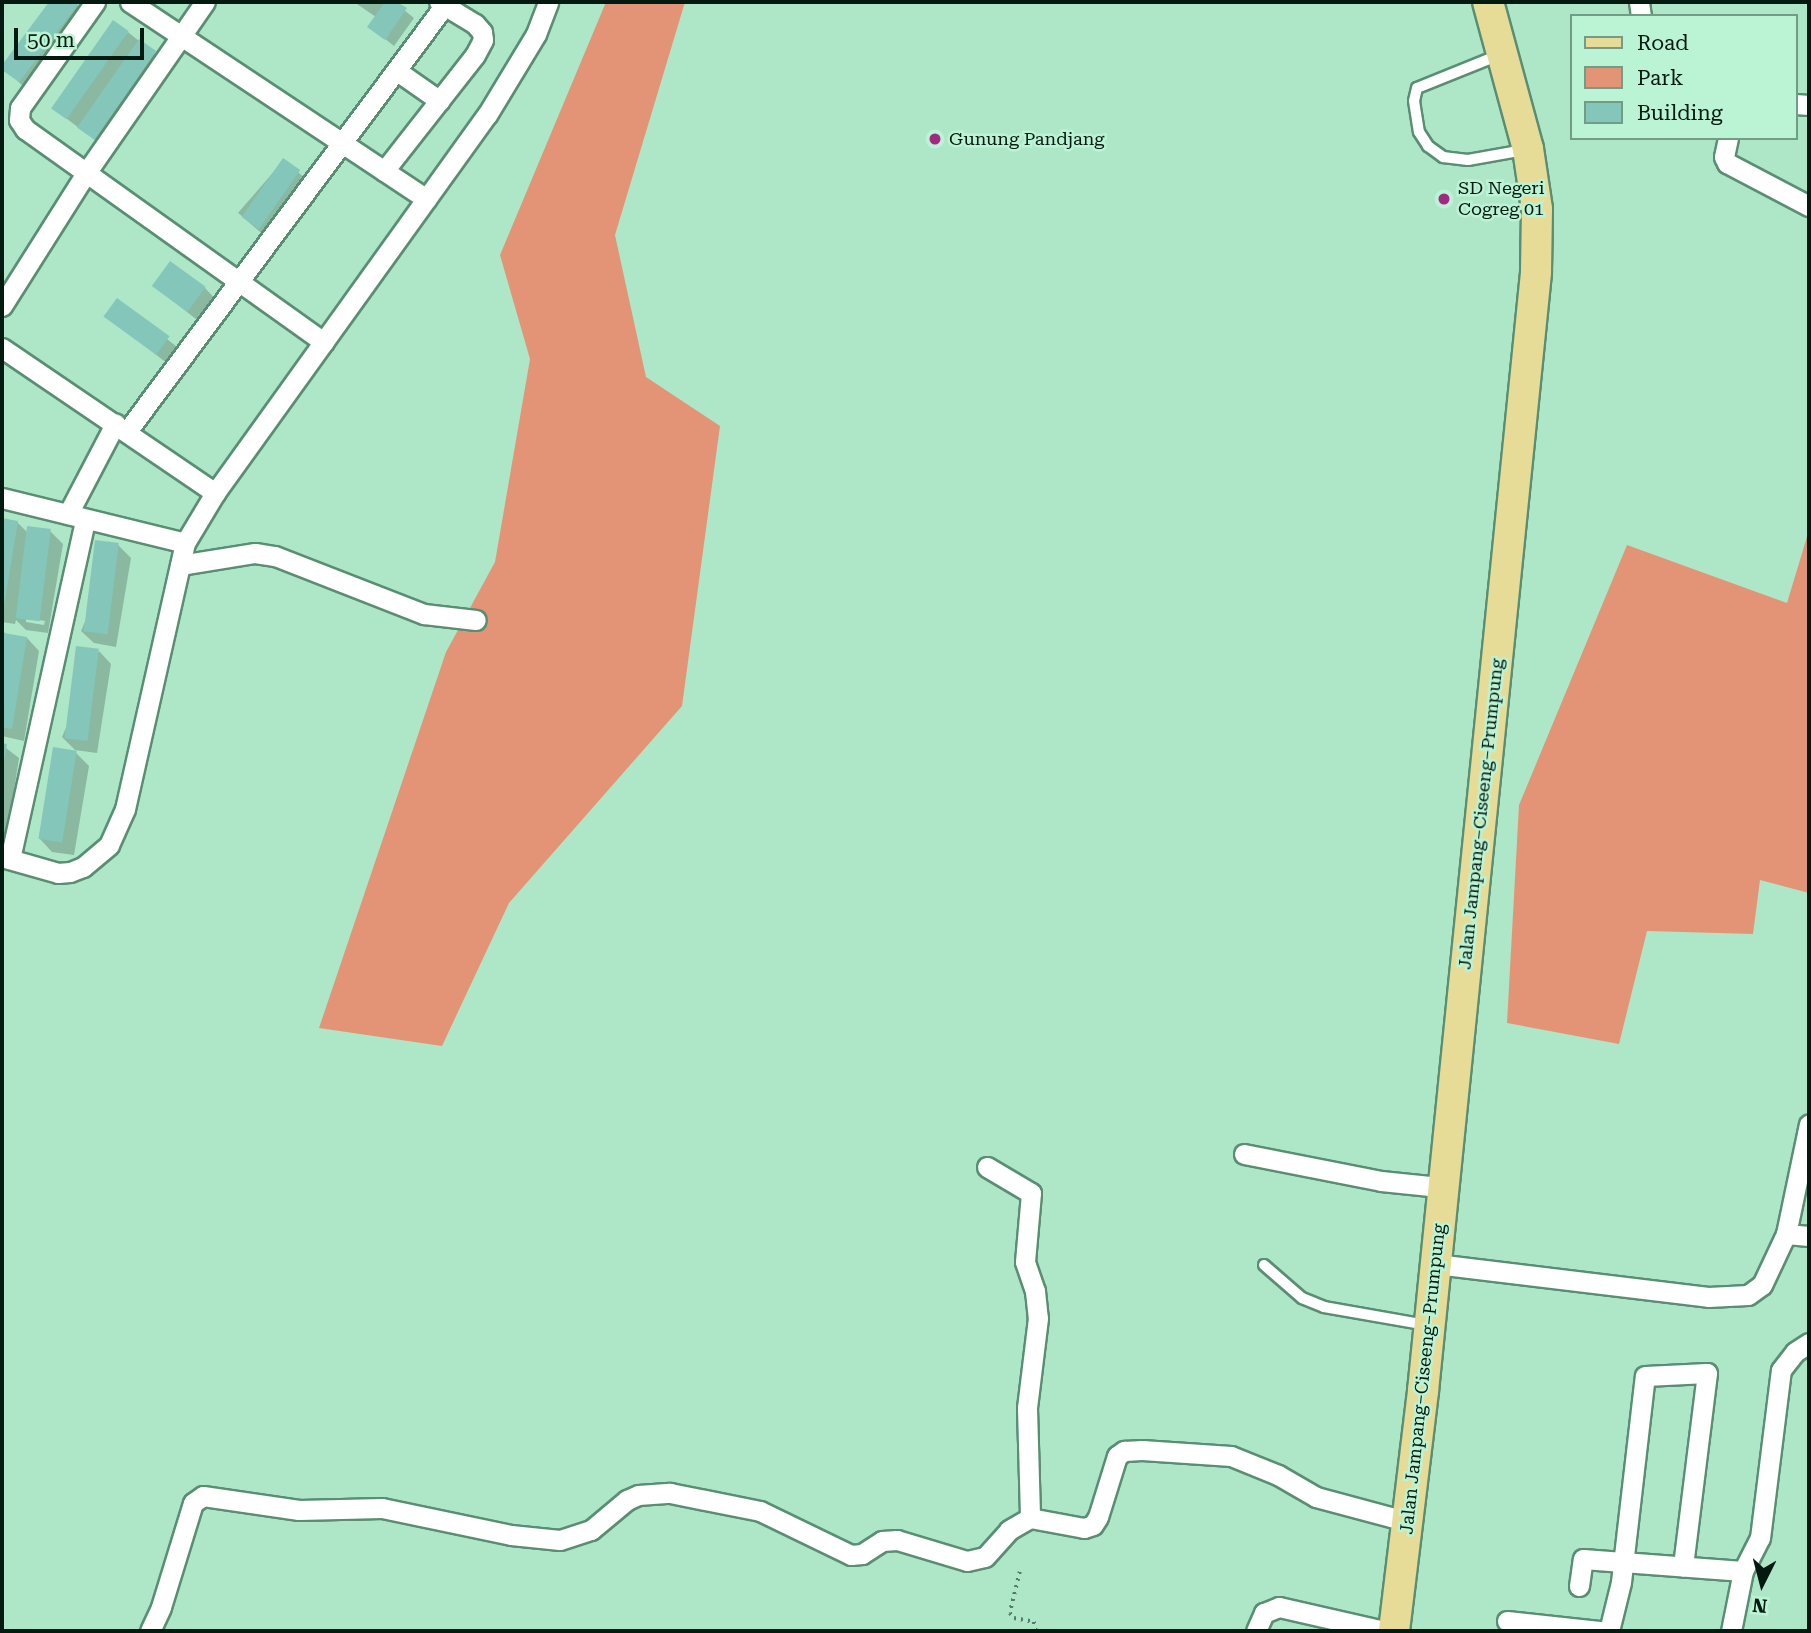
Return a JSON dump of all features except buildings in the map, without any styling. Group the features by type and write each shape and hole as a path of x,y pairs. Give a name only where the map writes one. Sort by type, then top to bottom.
{"main road":[{"name":"Jalan Jampang–Ciseeng–Prumpung","path":"1394,1631 1409,1522 1430,1325 1536,272 1537,209 1528,149 1488,2"}],"street":[{"path":"95,2 20,108 19,120 25,129 324,342"},
{"path":"130,2 426,200"},
{"path":"2,306 86,173 205,2"},
{"path":"384,171 440,101 483,40 482,32 475,24 442,4 397,71 240,282 121,427 77,517 6,858 58,873 70,872 95,859 109,845 124,809 186,543 215,493 487,115 536,34 548,2"},
{"path":"397,71 440,101"},
{"path":"1728,140 1724,158 1727,163 1809,206"},
{"path":"2,348 215,493"},
{"path":"2,498 186,543"},
{"path":"180,565 255,554 275,556 424,614 476,620"},
{"path":"1436,1264 1707,1297 1748,1294 1762,1285 1786,1234 1805,1157 1809,1124"},
{"path":"1244,1154 1381,1181 1430,1186 1444,1184"},
{"path":"987,1167 1031,1193 1025,1262 1035,1291 1038,1318 1027,1408 1030,1518"},
{"path":"1786,1234 1809,1236"},
{"path":"1731,1631 1743,1572 1760,1538 1781,1370 1790,1357 1809,1343"},
{"path":"1609,1631 1624,1560 1645,1377 1707,1373 1683,1567"},
{"path":"150,1631 161,1607 194,1503 203,1496 299,1510 382,1508 511,1535 560,1540 592,1530 627,1500 638,1495 670,1493 760,1511 851,1555 862,1555 882,1541 897,1539 967,1561 985,1557 1009,1530 1030,1518 1084,1528 1093,1525 1117,1457 1124,1451 1142,1450 1231,1456 1278,1475 1316,1497 1409,1522"},
{"path":"1579,1586 1583,1559 1624,1560 1743,1572"},
{"path":"1256,1631 1264,1612 1279,1607 1384,1631"},
{"path":"1507,1621 1601,1631"}],"lane":[{"path":"1502,54 1418,88 1414,100 1419,132 1428,146 1443,157 1468,160 1528,149"},
{"path":"1264,1265 1302,1298 1324,1307 1430,1325"}],"path":[{"path":"1020,1572 1010,1613 1014,1618 1034,1622 1035,1631"}],"green space":[{"path":"606,2 685,2 615,235 646,377 720,426 682,706 509,903 442,1046 319,1028 446,652 495,562 530,359 500,255"},
{"path":"1809,530 1809,893 1760,880 1753,934 1647,931 1619,1044 1507,1023 1519,805 1627,545 1787,603"}],"place":[{"name":"Gunung Pandjang","path":"935,139"},
{"name":"SD Negeri Cogreg 01","path":"1444,199"}]}
